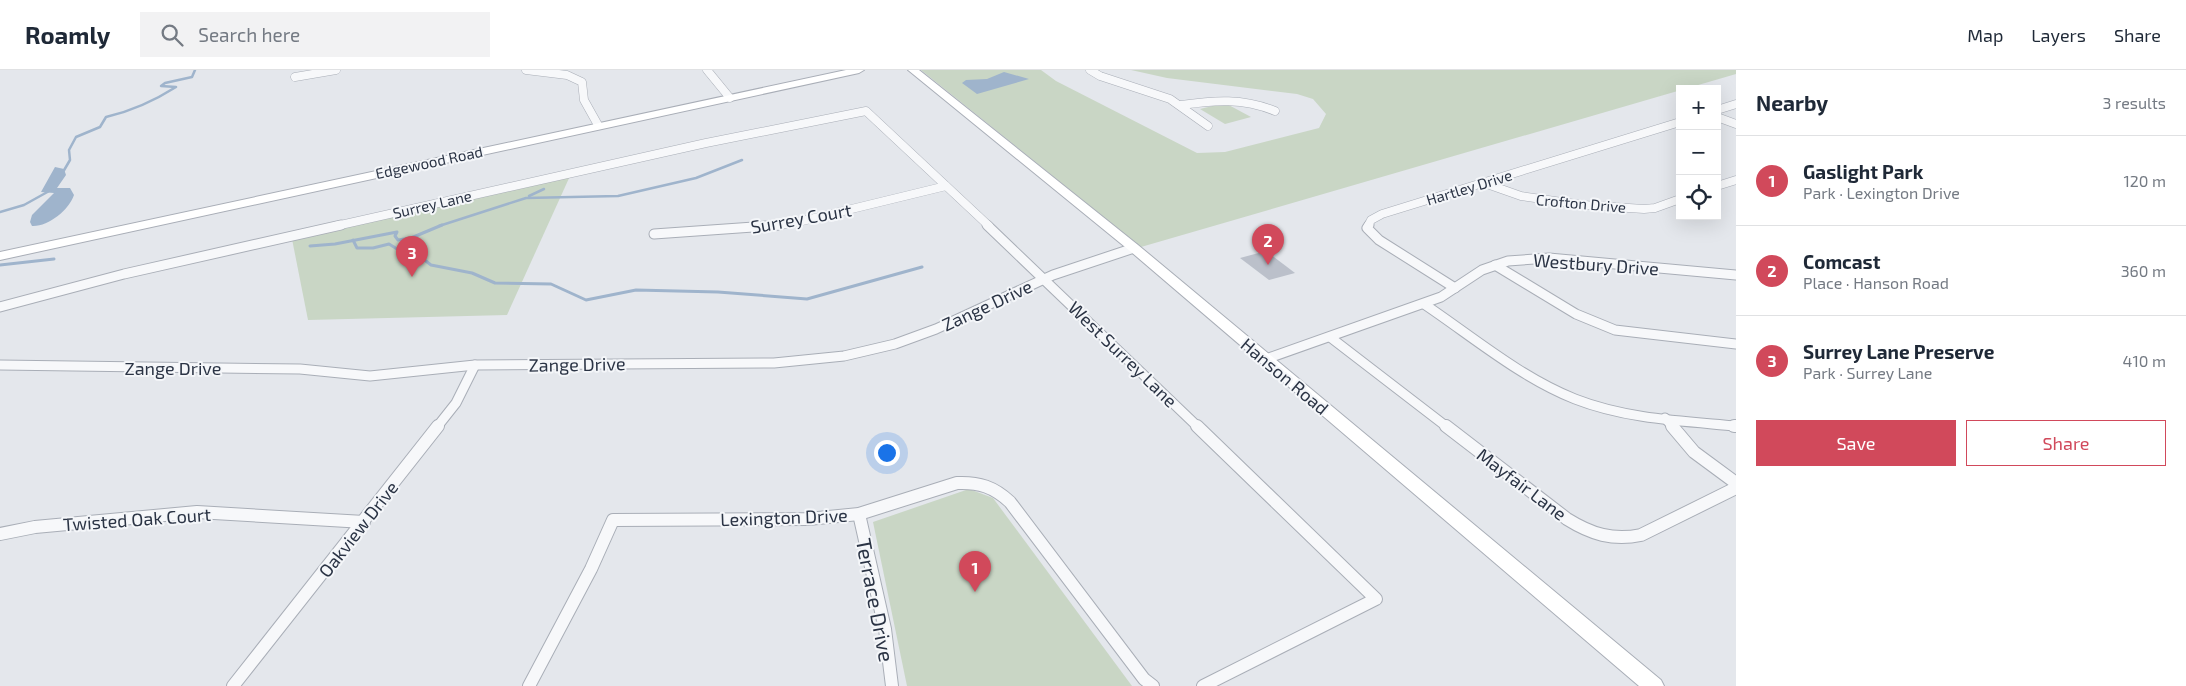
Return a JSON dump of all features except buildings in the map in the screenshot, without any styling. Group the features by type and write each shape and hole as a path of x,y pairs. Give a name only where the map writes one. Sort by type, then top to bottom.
{"street":[{"path":"295,77 336,70"},
{"path":"526,70 567,76 582,82 584,100 598,125"},
{"path":"707,70 730,98"},
{"name":"Edgewood Road","path":"0,256 859,70"},
{"name":"Hanson Road","path":"913,70 1134,248 1654,686"},
{"path":"1090,70 1100,76 1159,94 1182,104 1208,126"},
{"path":"1182,104 1232,98 1259,103 1275,111"},
{"path":"1721,109 1736,104"},
{"name":"West Surrey Lane","path":"866,111 1044,278 1376,599 1203,686"},
{"name":"Surrey Lane","path":"0,307 106,278 706,142 866,111"},
{"path":"1721,118 1736,124"},
{"name":"Hartley Drive","path":"1455,288 1379,240 1370,232 1368,224 1382,214 1676,123"},
{"path":"1721,185 1736,180"},
{"name":"Crofton Drive","path":"1484,183 1517,197 1644,209 1655,208 1676,200"},
{"name":"Surrey Court","path":"654,234 760,228 794,224 946,186"},
{"name":"Zange Drive","path":"0,365 300,370 370,376 475,365 774,363 829,358 873,350 914,338 1044,278 1090,260 1134,248"},
{"name":"Westbury Drive","path":"1266,359 1424,304 1441,297 1471,276 1495,265 1523,259 1549,258 1736,275"},
{"path":"1495,265 1576,314 1615,330 1736,344"},
{"path":"1424,304 1532,376 1560,391 1603,408 1665,418 1736,426"},
{"name":"Mayfair Lane","path":"1330,337 1563,516 1597,535 1628,539 1641,535 1736,488"},
{"name":"Oakview Drive","path":"233,686 456,404 475,365"},
{"path":"1665,418 1694,452 1736,483"},
{"name":"Lexington Drive","path":"529,686 591,569 613,520 808,519 859,514 957,483 970,482 993,487 1010,502 1144,679 1153,686"},
{"name":"Twisted Oak Court","path":"0,534 35,527 197,512 364,522"},
{"name":"Terrace Drive","path":"859,514 884,630 892,686"}],"green space":[{"path":"921,70 1041,70 1056,81 1197,153 1225,152 1319,128 1326,114 1313,99 1297,94 1167,78 1131,70 1736,70 1736,74 1698,85 1676,85 1676,91 1141,247"},
{"path":"1225,103 1251,117 1225,124 1200,109"},
{"path":"570,176 507,315 308,320 292,239"},
{"path":"969,489 993,498 1132,686 907,686 873,522"}],"water":[{"path":"1004,72 1029,79 977,94 962,83 966,80 987,79"},
{"path":"55,167 64,169 66,175 57,188 70,188 74,195 63,212 51,221 38,226 32,226 30,222 32,215 54,193 41,192"}],"waterway":[{"path":"63,172 70,160 69,150 76,137 100,127 106,117 134,109 159,97 176,87 161,86 165,83 192,77 195,70"},
{"path":"442,225 526,198 618,196 696,178 742,160"},
{"path":"529,196 544,189"},
{"path":"0,212 24,205 51,190"},
{"path":"353,240 397,232 395,236 398,240 411,238 442,225"},
{"path":"310,246 353,240"},
{"path":"353,240 357,248 373,248 389,244 402,252 422,258 431,265 472,273 495,283 551,284 586,300 636,290 718,292 807,299 922,267"},
{"path":"0,265 54,259"}],"place":[{"name":"Comcast","path":"1268,265"},
{"name":"Surrey Lane Preserve","path":"412,277"},
{"name":"Gaslight Park","path":"975,592"}]}
